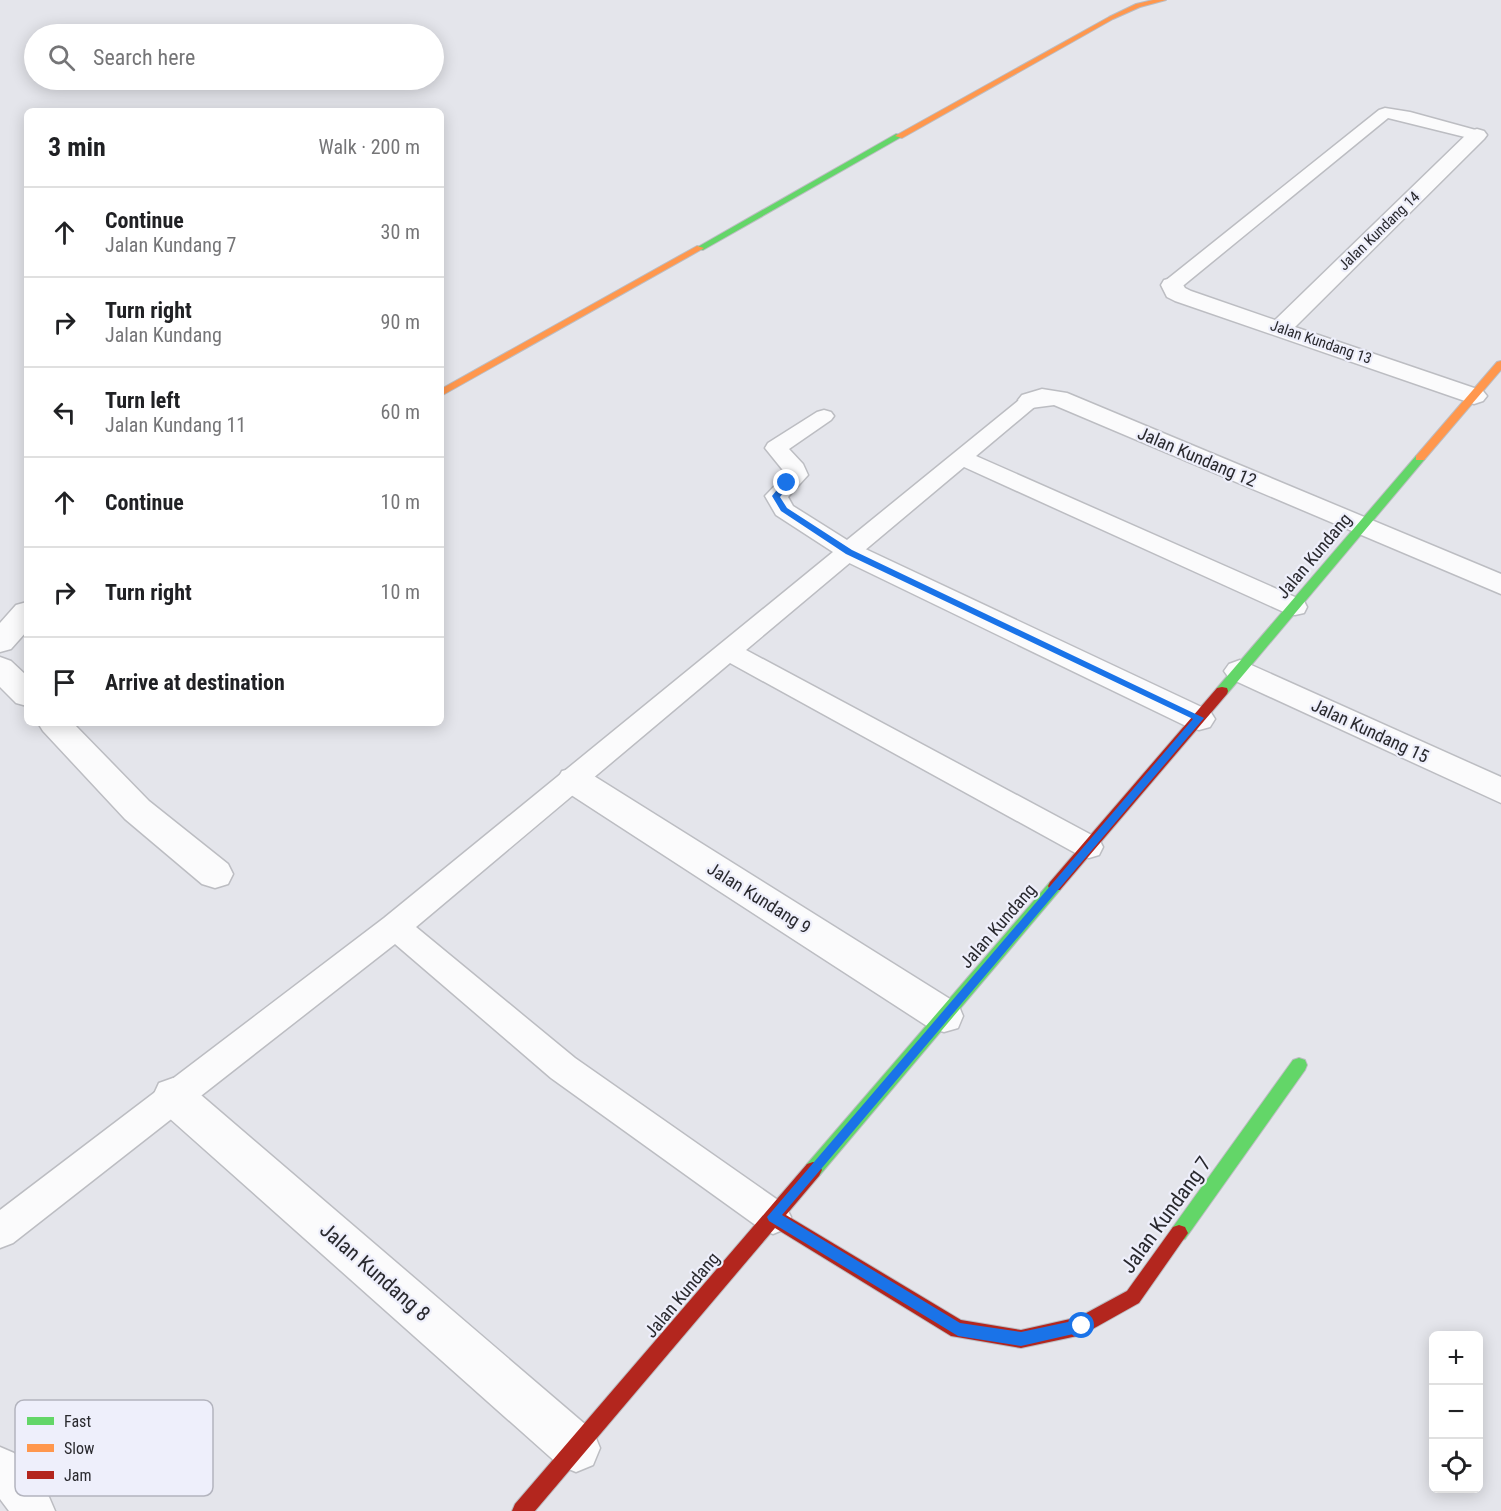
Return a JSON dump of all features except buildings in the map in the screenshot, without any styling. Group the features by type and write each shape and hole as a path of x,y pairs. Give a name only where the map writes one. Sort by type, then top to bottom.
{"street":[{"path":"444,391 1111,18 1138,5 1162,0"},
{"name":"Jalan Kundang 14","path":"1280,328 1477,135"},
{"name":"Jalan Kundang 13","path":"1172,285 1175,291 1183,296 1474,396"},
{"name":"Jalan Kundang","path":"522,1511 1501,364"},
{"name":"Jalan Kundang 12","path":"1031,400 1042,397 1058,398 1501,585"},
{"path":"849,552 1199,718"},
{"path":"0,642 24,615"},
{"path":"0,668 24,693"},
{"name":"Jalan Kundang 15","path":"1240,671 1501,791"},
{"path":"57,726 137,810 215,874"},
{"name":"Jalan Kundang 9","path":"574,780 944,1016"},
{"name":"Jalan Kundang 7","path":"773,1217 958,1329 1021,1339 1082,1326 1133,1296 1299,1065"},
{"name":"Jalan Kundang 8","path":"173,1096 576,1448"}],"lane":[{"path":"1172,285 1385,113 1402,115 1477,135"},
{"path":"0,1231 395,927 1031,400"},
{"path":"824,416 776,448 795,469 797,475 776,496 784,510 849,552"},
{"path":"962,458 1295,607"},
{"path":"729,652 1089,847"},
{"path":"395,927 564,1068 773,1217"},
{"path":"0,1467 15,1486"},
{"path":"23,1496 35,1511"}],"traffic: fast":[{"path":"700,248 899,136"},
{"path":"1222,691 1420,458"},
{"path":"813,1170 1055,886"},
{"path":"1179,1233 1299,1065"}],"traffic: slow":[{"path":"899,136 1111,18 1138,5 1163,0"},
{"path":"444,391 700,248"},
{"path":"1420,458 1501,364"}],"traffic: jam":[{"path":"1055,886 1222,691"},
{"path":"522,1511 813,1170"},
{"path":"773,1217 958,1329 1021,1339 1082,1326 1133,1297 1179,1233"}],"route":[{"path":"787,483 776,496 784,510 849,552 1199,718 773,1217 958,1329 1021,1339 1082,1326"}]}
